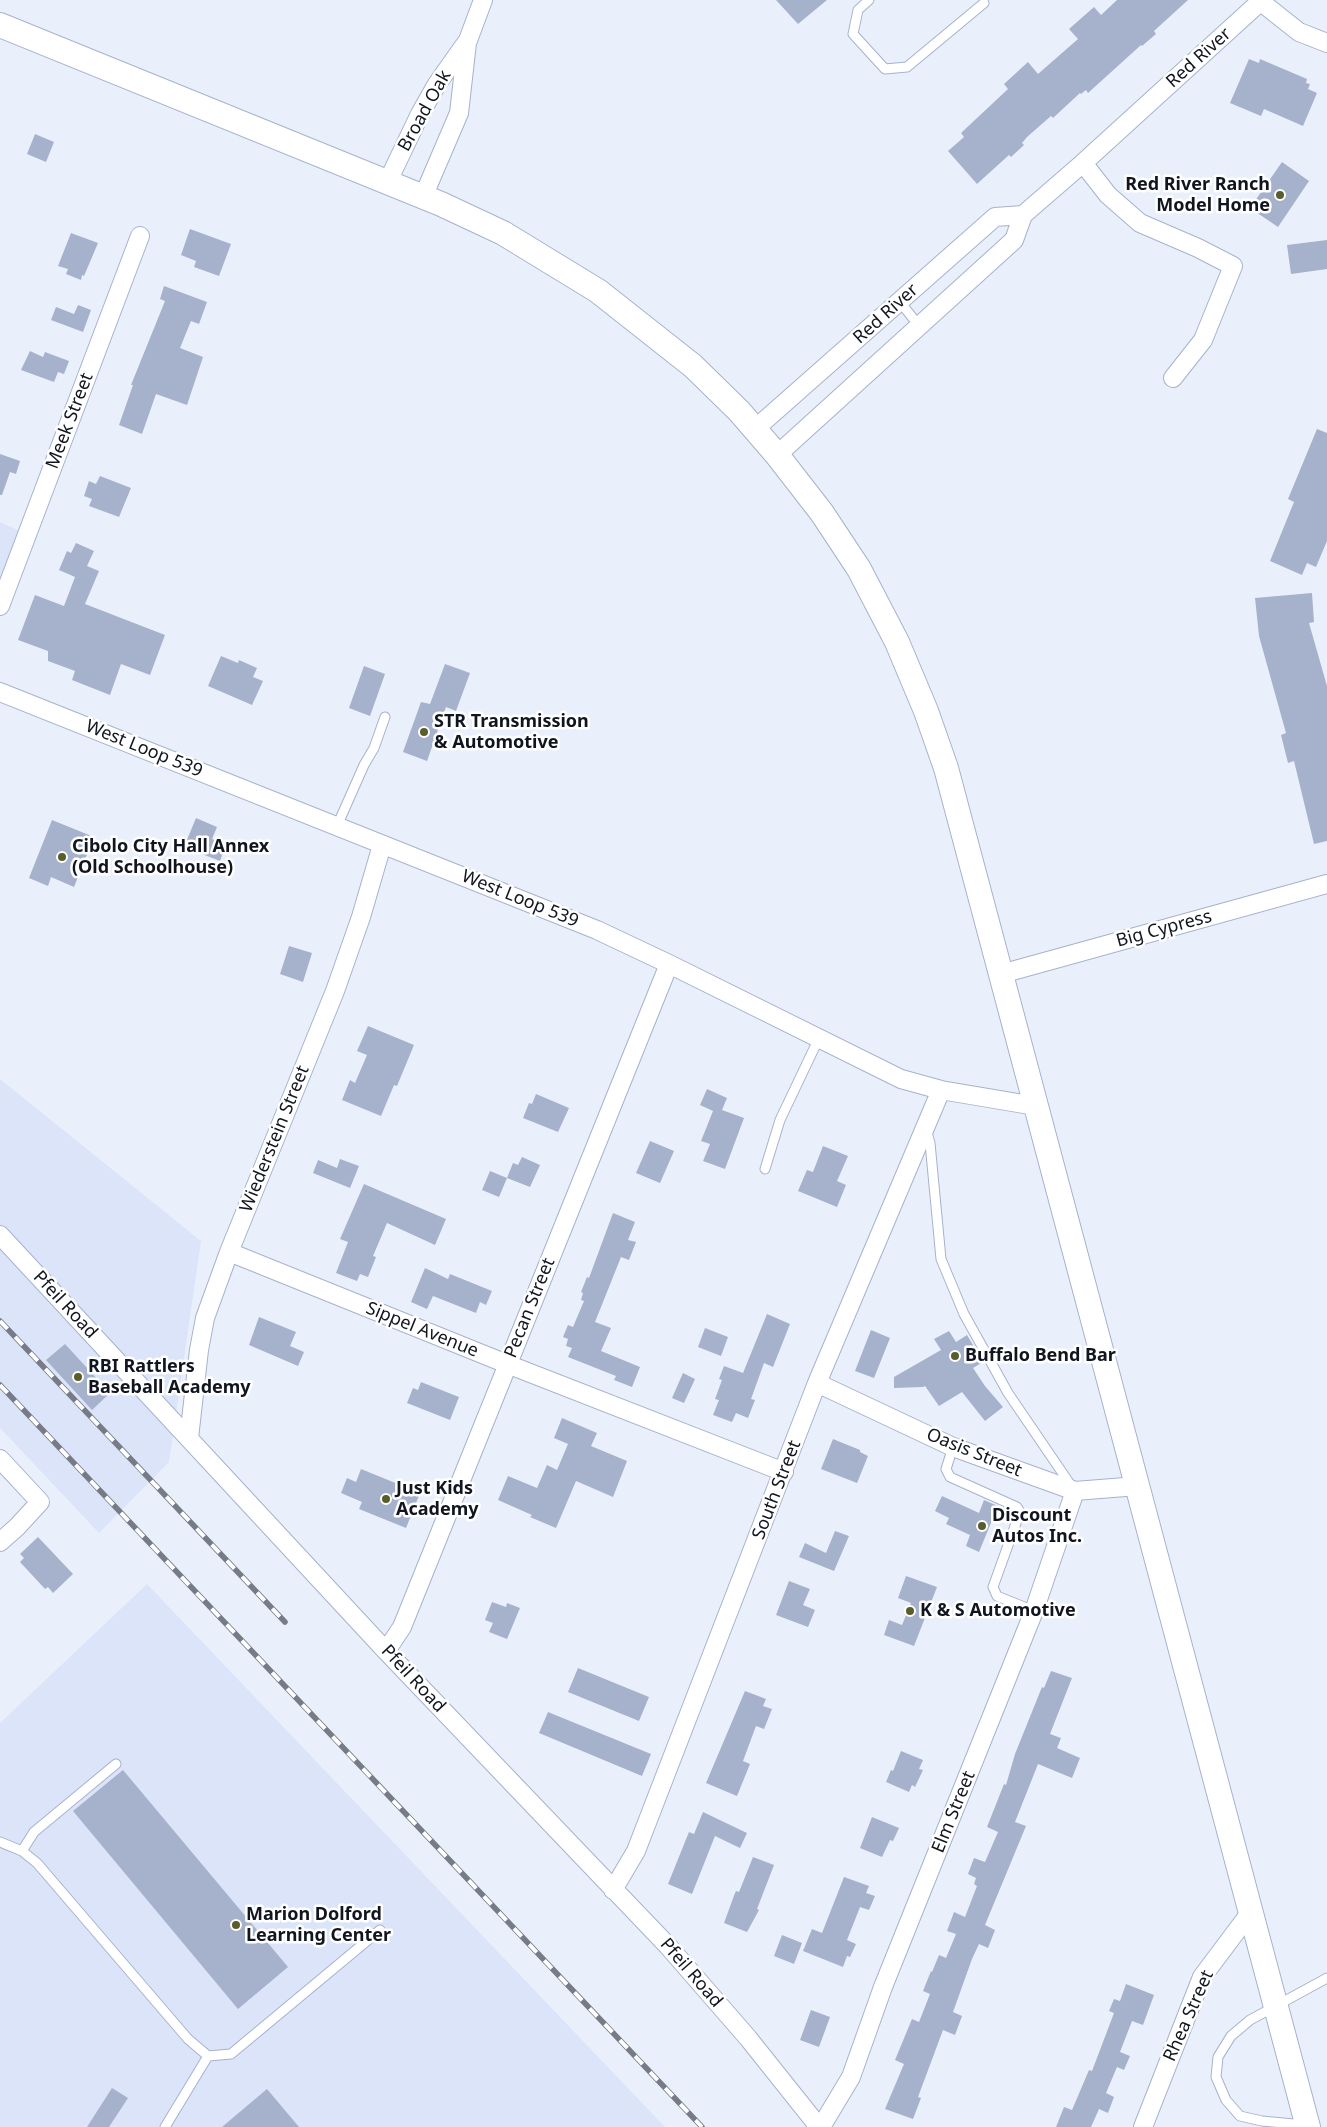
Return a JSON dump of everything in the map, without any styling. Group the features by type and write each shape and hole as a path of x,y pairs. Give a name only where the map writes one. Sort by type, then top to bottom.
{"main road":[{"path":"0,25 388,181 503,232 598,290 693,366 740,411 822,513 859,569 897,642 926,711 946,768 1308,2126"}],"street":[{"name":"Broad Oak","path":"423,197 459,113 467,43 483,0"},
{"path":"1261,1 1299,32 1327,44"},
{"name":"Red River","path":"777,455 1014,240 1023,215 1084,163 1261,1"},
{"name":"Broad Oak","path":"388,181 420,114 437,84 467,43"},
{"path":"1084,163 1108,195 1140,223 1198,248 1233,266 1203,340 1173,378"},
{"name":"Red River","path":"755,429 995,217 1023,215"},
{"name":"Meek Street","path":"0,606 140,236"},
{"name":"West Loop 539","path":"0,692 597,930 901,1079 940,1090 1036,1106"},
{"name":"Wiederstein Street","path":"189,1438 199,1350 205,1318 229,1252 335,991 382,845"},
{"name":"Big Cypress","path":"1001,974 1327,884"},
{"name":"Pecan Street","path":"386,1651 402,1627 669,964"},
{"name":"South Street","path":"613,1890 636,1851 818,1384 940,1090"},
{"name":"Pfeil Road","path":"0,1235 386,1651 668,1946 748,2038 820,2127"},
{"name":"Sippel Avenue","path":"229,1252 507,1364 784,1472"},
{"name":"Oasis Street","path":"818,1384 953,1447 1074,1491 1138,1486"},
{"path":"0,1459 40,1502 0,1542"},
{"name":"Elm Street","path":"820,2127 851,2077 884,1986 1034,1612 1074,1491"},
{"name":"Rhea Street","path":"1143,2127 1202,1978 1250,1913"}],"lane":[{"path":"869,0 858,10 853,34 885,69 907,67 984,1"},
{"path":"900,302 920,327"},
{"path":"336,826 364,765 374,748 385,717"},
{"path":"766,1169 780,1120 818,1038"},
{"path":"925,1125 930,1143 941,1259 964,1314 1008,1393 1074,1491"},
{"path":"953,1447 946,1469 950,1477 1016,1507 1020,1512 993,1587 997,1596 1034,1612"},
{"path":"22,1850 34,1832 116,1764"},
{"path":"0,1842 22,1850 37,1863 188,2039 208,2056 231,2054 380,1930"},
{"path":"1308,2126 1262,2121 1240,2116 1226,2100 1216,2077 1218,2057 1231,2036 1250,2020 1327,1978"},
{"path":"165,2127 208,2056"}],"shaded area":[{"path":"0,522 18,530 0,584"},
{"path":"0,1079 201,1241 169,1462 99,1533 0,1428"},
{"name":"Marion Dolford Learning Center","path":"147,1584 665,2127 0,2127 0,1723"}],"building":[{"path":"776,0 827,0 798,24"},
{"path":"1117,0 1188,0 1154,31 1156,34 1141,45 1088,93 1086,90 1080,93 1053,118 1051,116 1027,137 1022,143 1024,145 1011,157 1009,155 977,184 948,151 964,137 961,133 1008,89 1004,84 1028,62 1038,74 1078,39 1069,29 1094,7 1101,15"},
{"path":"1249,59 1259,63 1260,59 1307,79 1306,83 1310,84 1308,89 1317,93 1303,126 1264,109 1261,116 1230,103"},
{"path":"35,134 54,142 46,162 27,154"},
{"name":"Red River Ranch Model Home","path":"1282,162 1309,181 1278,227 1250,208"},
{"path":"190,229 231,244 219,276 194,267 196,261 181,255"},
{"path":"71,233 98,243 81,280 66,274 68,269 58,266"},
{"name":"Red River Ranch Model Home","path":"1327,240 1327,269 1291,274 1287,245"},
{"path":"164,286 207,302 199,324 191,321 180,348 203,357 187,405 156,394 142,434 119,425 133,385 131,385 165,301 160,299"},
{"path":"78,305 91,310 83,332 51,320 56,307 74,314"},
{"path":"30,351 43,357 45,352 69,361 64,374 58,372 54,382 21,370"},
{"path":"1317,429 1327,433 1327,541 1316,567 1307,563 1302,575 1270,561 1294,502 1288,499"},
{"path":"0,454 20,461 16,474 10,472 2,495 0,495"},
{"path":"100,476 131,488 119,517 89,506 92,499 84,496 89,481 96,484"},
{"path":"76,543 94,551 87,566 99,571 85,604 165,635 150,675 121,664 110,695 72,680 75,671 48,661 48,651 18,640 35,595 64,606 75,577 59,570 67,551 71,553"},
{"path":"1312,593 1314,622 1309,623 1327,686 1327,841 1314,844 1294,761 1288,763 1281,735 1286,733 1259,636 1255,598"},
{"path":"221,656 238,663 239,660 257,668 253,677 263,681 252,705 208,686"},
{"name":"STR Transmission & Automotive","path":"445,664 470,673 456,711 446,707 427,761 403,752 421,702 430,704"},
{"path":"364,666 385,674 370,716 349,708"},
{"path":"196,818 217,827 212,839 226,844 220,861 184,847"},
{"name":"Cibolo City Hall Annex (Old Schoolhouse)","path":"52,820 94,837 74,887 51,877 48,886 29,878"},
{"path":"289,946 312,953 303,982 280,974"},
{"path":"368,1026 414,1045 397,1086 394,1085 381,1116 342,1100 350,1080 355,1083 367,1055 357,1051"},
{"path":"707,1089 727,1098 722,1110 744,1118 725,1169 703,1161 710,1144 701,1141 713,1111 700,1105"},
{"path":"536,1094 569,1108 558,1132 523,1118 529,1103 532,1104"},
{"path":"650,1141 674,1151 660,1183 636,1173"},
{"path":"823,1146 848,1156 837,1181 846,1185 837,1207 798,1191 807,1170 813,1172"},
{"path":"522,1157 540,1165 530,1187 507,1178 513,1163 518,1165"},
{"path":"340,1159 359,1166 350,1188 313,1173 318,1160 337,1168"},
{"path":"490,1171 507,1178 499,1197 482,1190"},
{"path":"364,1184 446,1219 435,1245 387,1223 373,1256 376,1257 368,1277 360,1274 357,1281 336,1273 348,1242 340,1239"},
{"path":"613,1213 635,1222 628,1240 636,1242 629,1260 621,1257 595,1322 611,1328 601,1351 640,1367 632,1387 614,1380 616,1376 568,1357 572,1348 566,1346 568,1339 563,1337 568,1325 573,1327 584,1301 581,1300 583,1293 581,1292 587,1277 589,1278"},
{"path":"425,1268 448,1279 450,1274 492,1291 486,1305 480,1302 476,1313 433,1296 427,1309 411,1302"},
{"path":"767,1314 790,1324 773,1367 764,1363 751,1399 755,1400 748,1418 736,1413 732,1422 713,1415 719,1400 715,1399 722,1380 719,1379 724,1366 743,1373"},
{"path":"259,1317 296,1332 290,1346 304,1352 298,1366 249,1345"},
{"path":"705,1328 728,1337 721,1356 698,1347"},
{"path":"871,1330 890,1338 874,1378 855,1371"},
{"path":"949,1331 956,1342 967,1335 983,1362 973,1368 1003,1407 985,1421 962,1392 939,1406 925,1386 894,1388 894,1377 941,1350 934,1339"},
{"name":"RBI Rattlers Baseball Academy","path":"65,1344 110,1393 92,1410 46,1360"},
{"path":"683,1373 695,1379 684,1403 672,1398"},
{"path":"421,1382 459,1397 450,1420 407,1403 413,1388 418,1390"},
{"path":"562,1418 597,1433 591,1446 627,1461 613,1497 576,1481 556,1528 498,1500 508,1476 537,1488 547,1465 557,1470 568,1444 554,1438"},
{"path":"833,1439 860,1450 860,1452 868,1456 857,1483 821,1469"},
{"name":"Just Kids Academy","path":"361,1469 420,1493 406,1528 359,1509 362,1502 341,1493 347,1478 356,1482"},
{"path":"942,1496 979,1513 984,1500 998,1506 979,1552 966,1546 970,1535 946,1524 949,1518 935,1511"},
{"path":"835,1531 849,1536 834,1571 799,1557 805,1543 826,1553"},
{"path":"38,1537 73,1574 53,1593 48,1587 45,1589 20,1562 24,1558 20,1554"},
{"name":"K & S Automotive","path":"906,1576 937,1587 914,1646 884,1635 889,1620 902,1625 911,1603 898,1598"},
{"path":"789,1581 810,1589 803,1605 815,1610 808,1627 776,1615"},
{"path":"492,1602 506,1607 507,1603 520,1608 507,1639 489,1632 493,1623 485,1620"},
{"path":"578,1668 649,1697 639,1721 568,1692"},
{"path":"1051,1671 1072,1678 1050,1734 1061,1738 1057,1748 1080,1758 1072,1778 1038,1764 1015,1822 1026,1826 985,1925 995,1930 988,1948 979,1944 972,1959 953,2012 962,2016 955,2035 943,2030 918,2097 921,2098 913,2119 885,2109 904,2064 895,2060 912,2019 919,2022 930,1994 923,1991 931,1971 939,1955 946,1958 956,1934 947,1931 954,1912 965,1917 977,1886 974,1884 976,1878 968,1874 974,1858 985,1862 998,1832 987,1827 1004,1784 1006,1785 1015,1754 1042,1687 1044,1688"},
{"path":"745,1691 766,1699 763,1706 772,1709 764,1729 756,1726 743,1761 750,1764 737,1796 706,1783"},
{"path":"548,1712 651,1754 642,1776 539,1733"},
{"path":"901,1751 923,1760 919,1769 923,1770 915,1787 912,1785 909,1792 886,1782 891,1770 893,1771"},
{"path":"123,1770 288,1967 238,2009 73,1811"},
{"path":"703,1812 747,1833 740,1848 715,1836 692,1894 668,1884 689,1832 694,1834"},
{"path":"872,1817 899,1828 893,1841 890,1840 882,1857 860,1848"},
{"path":"753,1857 774,1865 757,1909 759,1910 747,1932 724,1923 735,1893 736,1891 739,1892"},
{"path":"844,1877 869,1886 866,1893 875,1896 869,1910 860,1907 847,1940 856,1944 850,1957 847,1956 843,1967 803,1951 812,1929 822,1933"},
{"path":"782,1935 802,1943 794,1964 774,1956"},
{"path":"1126,1984 1154,1995 1143,2025 1132,2021 1120,2052 1130,2056 1124,2070 1117,2067 1106,2093 1114,2097 1108,2113 1099,2109 1091,2127 1056,2127 1064,2107 1072,2110 1089,2070 1092,2071 1114,2013 1109,2011 1114,1999 1120,2001"},
{"path":"811,2010 830,2017 819,2047 800,2040"},
{"path":"112,2088 128,2098 109,2127 87,2127"},
{"path":"267,2089 299,2127 222,2127"}],"railway":[{"path":"0,1321 285,1622"},
{"path":"0,1385 702,2127"}],"place":[{"name":"Red River Ranch Model Home","path":"1280,195"},
{"name":"STR Transmission & Automotive","path":"424,732"},
{"name":"Cibolo City Hall Annex (Old Schoolhouse)","path":"62,857"},
{"name":"Buffalo Bend Bar","path":"955,1356"},
{"name":"RBI Rattlers Baseball Academy","path":"78,1377"},
{"name":"Just Kids Academy","path":"386,1499"},
{"name":"Discount Autos Inc.","path":"982,1526"},
{"name":"K & S Automotive","path":"910,1611"},
{"name":"Marion Dolford Learning Center","path":"236,1925"}]}
